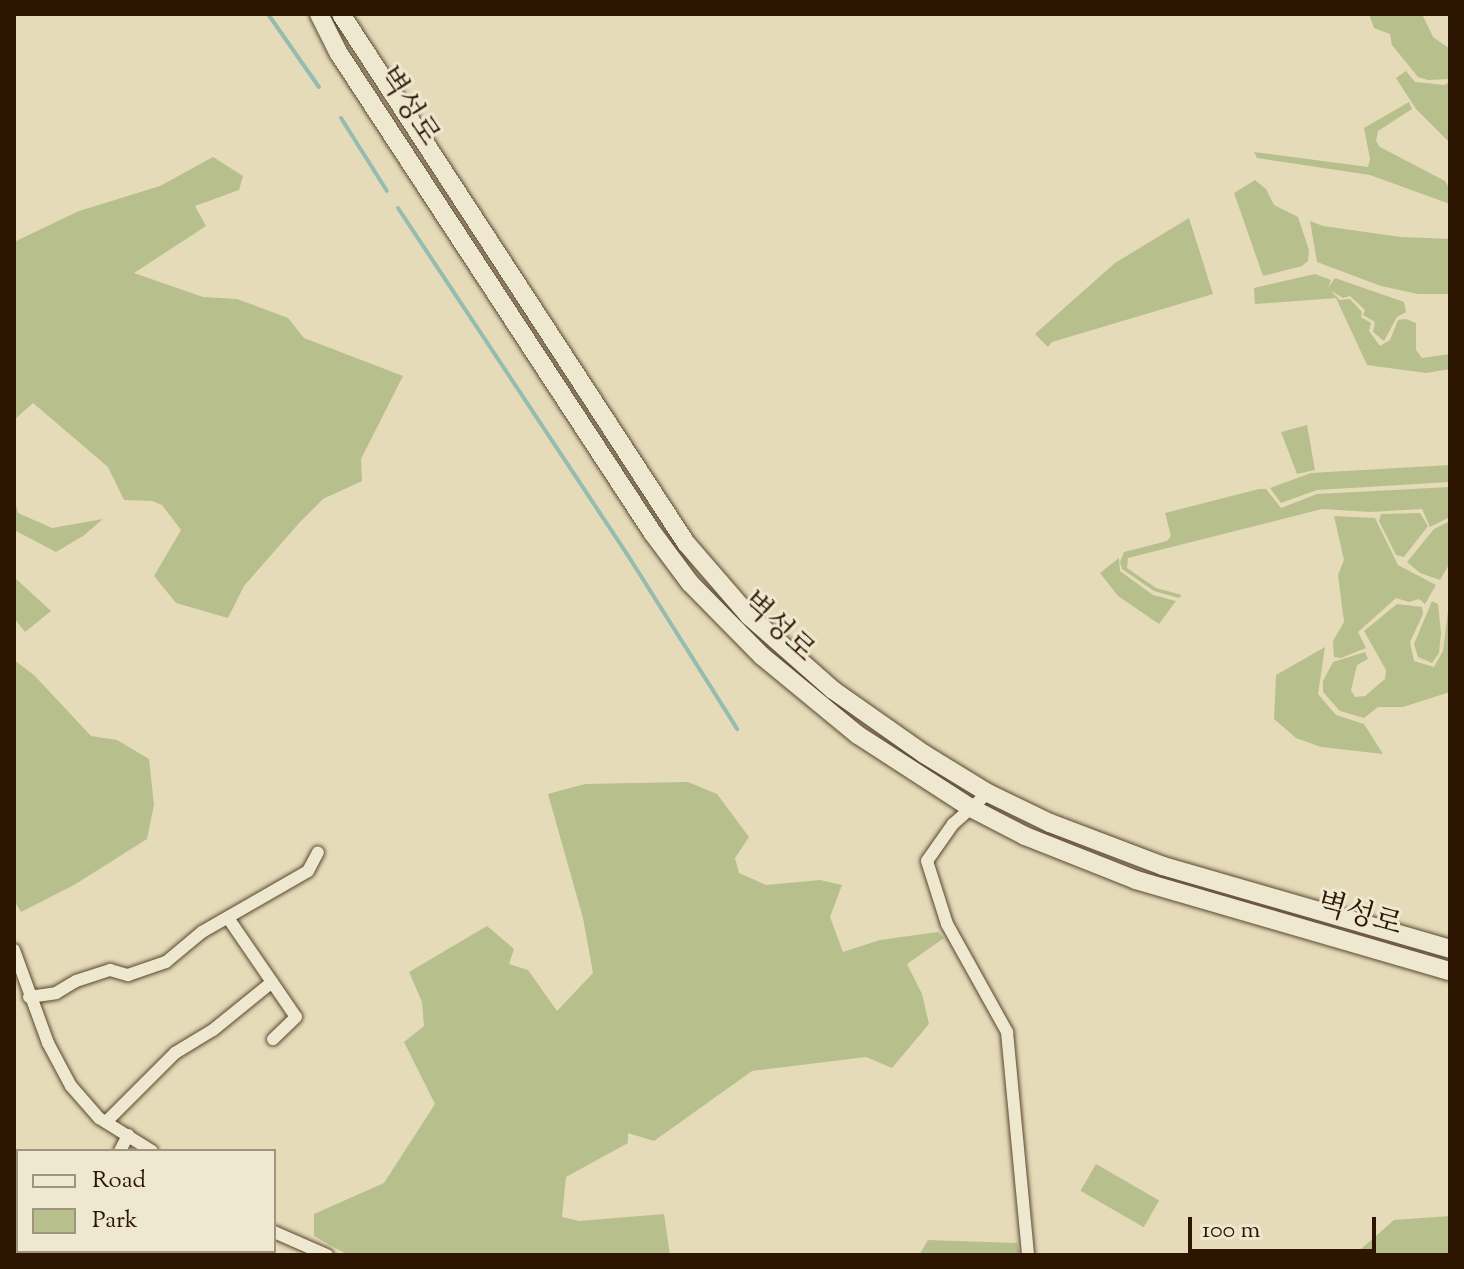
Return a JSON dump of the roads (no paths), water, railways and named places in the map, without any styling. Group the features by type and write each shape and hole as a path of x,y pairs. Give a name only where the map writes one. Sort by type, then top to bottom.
{"main road":[{"name":"벽성로","path":"319,14 338,52 372,105 652,532 690,583 762,656 858,735 971,808 1025,836 1136,880 1450,971"},
{"name":"벽성로","path":"341,14 686,543 749,616 833,690 924,754 988,793 1050,823 1163,866 1450,949"}],"street":[{"path":"988,793 953,824 927,861 947,924 1007,1032 1028,1255"},
{"path":"29,997 56,993 76,981 110,970 128,975 166,962 202,932 308,871 318,852"},
{"path":"228,918 296,1017 273,1039"},
{"path":"14,950 48,1043 71,1086 106,1122 149,1149"},
{"path":"106,1122 175,1053 213,1030 272,982"},
{"path":"121,1149 128,1135"},
{"path":"276,1233 327,1255"}],"waterway":[{"path":"268,14 319,87"},
{"path":"341,118 387,191"},
{"path":"398,208 627,554 737,729"}]}
